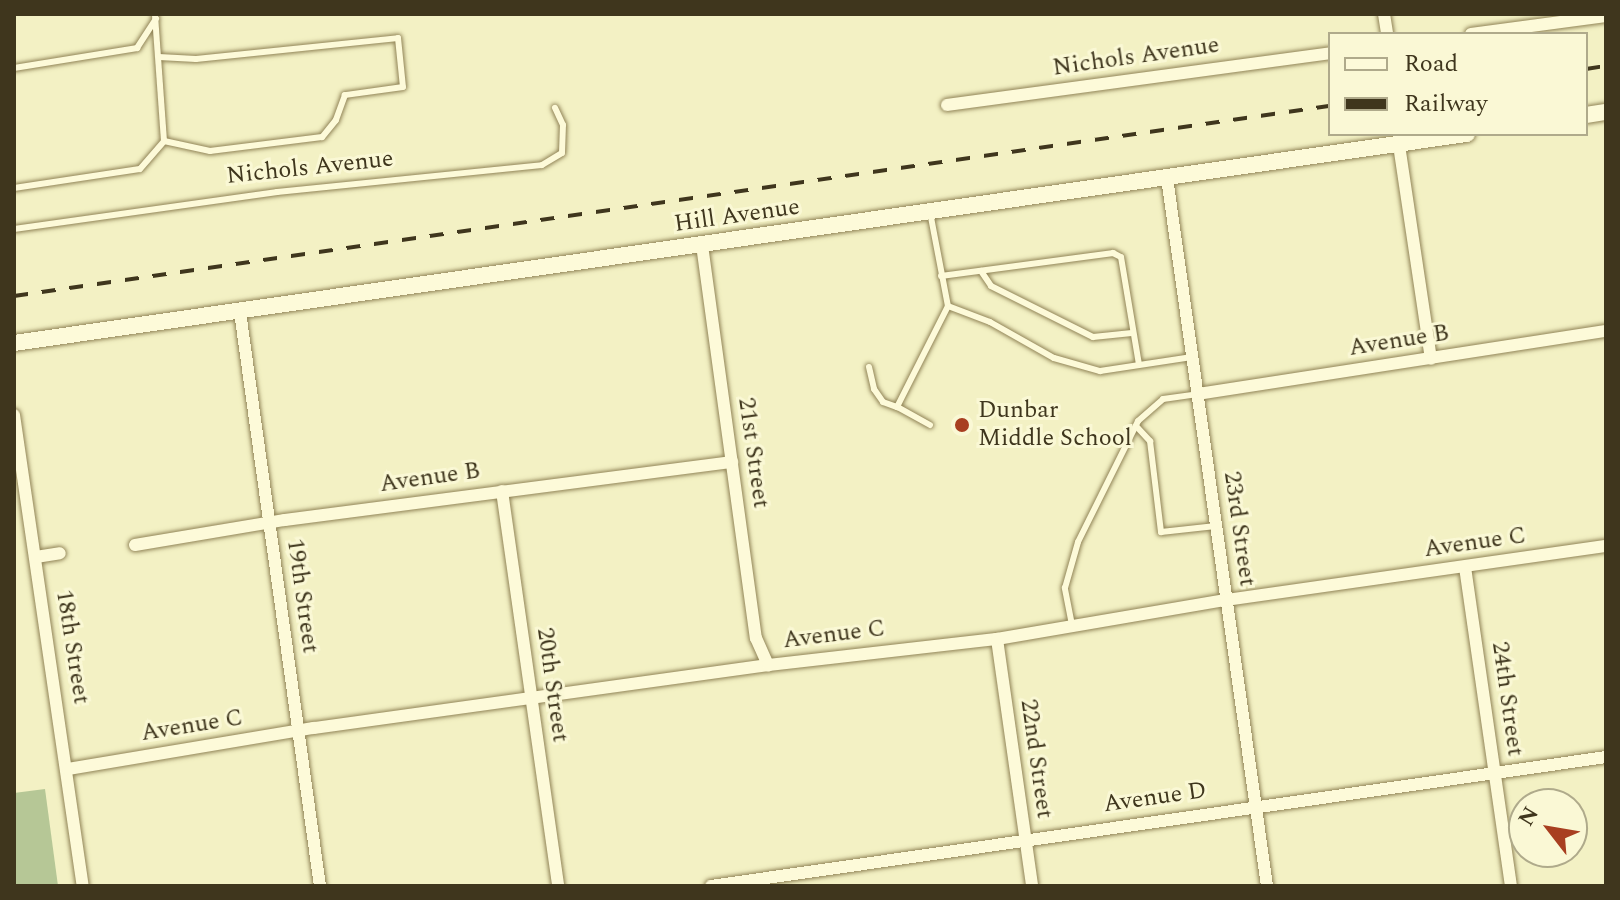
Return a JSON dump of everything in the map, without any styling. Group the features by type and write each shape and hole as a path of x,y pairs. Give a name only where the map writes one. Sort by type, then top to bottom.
{"street":[{"path":"1486,32 1606,16"},
{"name":"Nichols Avenue","path":"947,105 1328,53"},
{"name":"Hill Avenue","path":"14,343 1455,136"},
{"path":"1399,145 1431,359"},
{"name":"23rd Street","path":"1167,178 1267,886"},
{"name":"21st Street","path":"702,245 756,638 768,665"},
{"name":"19th Street","path":"240,312 320,886"},
{"name":"Avenue B","path":"1198,394 1606,331"},
{"name":"18th Street","path":"14,415 83,886"},
{"name":"Avenue B","path":"135,545 269,522 732,462"},
{"name":"20th Street","path":"502,491 558,886"},
{"name":"Avenue C","path":"68,769 298,731 531,698 768,665 997,639 1226,600 1606,546"},
{"path":"36,557 60,553"},
{"name":"24th Street","path":"1465,567 1511,886"},
{"name":"22nd Street","path":"997,639 1032,886"},
{"name":"Avenue D","path":"711,886 1606,757"}],"lane":[{"path":"14,188 140,169 164,141 156,16"},
{"path":"14,68 137,48 156,16"},
{"path":"159,57 196,59 398,38 403,87 345,95 336,120 322,137 210,151 164,141"},
{"name":"Nichols Avenue","path":"14,229 277,192 542,165 562,153 563,125 555,108"},
{"path":"897,407 948,306 930,212"},
{"path":"941,276 1113,253 1121,257 1139,365"},
{"path":"981,271 991,286 1093,337 1132,333"},
{"path":"948,306 990,322 1054,358 1100,371 1192,357"},
{"path":"869,367 874,389 883,402 930,425"},
{"path":"1073,626 1065,588 1078,542 1136,426 1163,399 1198,394"},
{"path":"1136,426 1150,441 1161,532 1216,526"}],"green space":[{"path":"45,789 58,886 14,886 14,793"}],"railway":[{"path":"1588,69 1606,66"},
{"path":"14,296 1328,106"}],"place":[{"name":"Dunbar Middle School","path":"962,425"}]}
